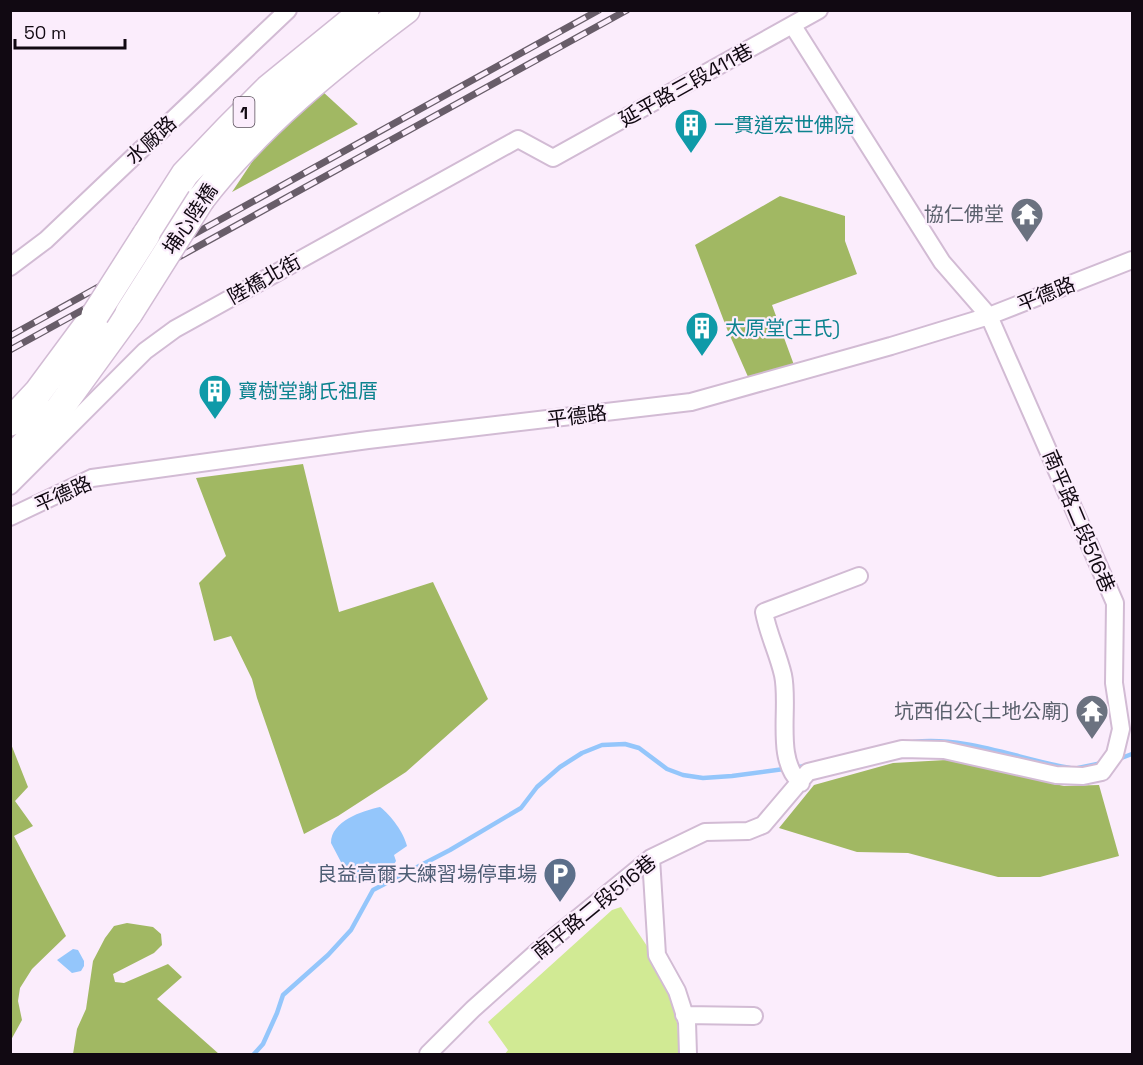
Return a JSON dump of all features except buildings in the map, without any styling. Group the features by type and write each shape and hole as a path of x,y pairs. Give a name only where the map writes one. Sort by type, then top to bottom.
{"main road":[{"name":"埔心陸橋","path":"10,423 38,392 95,315 185,174 268,89 365,10"},
{"name":"埔心陸橋","path":"10,460 60,408 129,314 201,199 246,144 285,106 406,10"}],"street":[{"name":"水廠路","path":"10,267 46,240 288,10"},
{"name":"延平路三段411巷","path":"553,158 819,10"},
{"name":"南平路二段516巷","path":"428,1054 473,1009 539,950 651,858 705,832 748,831 763,825 798,780 808,772 902,749 944,750 1056,775 1083,776 1102,772 1111,761 1121,729 1114,683 1115,603 989,316 942,262 793,26"},
{"name":"陸橋北街","path":"10,486 145,351 175,328 518,140 553,158"},
{"name":"平德路","path":"10,517 92,478 368,440 691,402 989,316 1132,260"},
{"path":"798,780 786,757 783,677 764,612 859,576"},
{"path":"651,858 657,955 677,991 687,1022 688,1054"},
{"path":"684,1015 754,1016"}],"green space":[{"path":"322,91 358,124 232,192 258,153"},
{"path":"780,196 845,216 845,241 857,274 772,305 794,365 749,379 695,245"},
{"path":"303,464 339,612 433,582 488,699 406,772 338,816 304,834 252,679 231,636 214,641 199,583 226,556 196,478"},
{"path":"11,744 28,787 15,801 33,826 14,836 66,936 32,969 20,988 18,1001 22,1020 11,1040"},
{"path":"946,760 1064,786 1099,785 1119,856 1040,877 998,877 908,853 857,852 779,828 814,785 893,763"},
{"path":"621,907 647,946 675,1003 680,1054 505,1054 508,1050 488,1022 612,910"},
{"path":"127,923 153,927 161,934 162,945 154,953 113,974 115,982 124,983 168,964 182,977 157,999 219,1054 73,1054 77,1029 86,1009 93,961 114,926"}],"water":[{"path":"380,807 396,825 407,846 394,855 396,861 383,875 364,883 352,883 331,843 332,835 349,818"},
{"path":"73,949 78,950 84,966 81,971 72,973 57,960"}],"waterway":[{"path":"913,742 953,742 972,745 1070,768"},
{"path":"254,1054 263,1044 283,995 328,955 351,930 373,890 450,850 521,808 537,787 560,767 582,753 602,745 625,744 639,748 667,769 683,775 703,778 806,766"},
{"path":"1116,760 1132,754"},
{"path":"1078,768 1102,763"}],"railway":[{"path":"10,336 599,10"},
{"path":"10,350 627,10"}],"place":[{"name":"一貫道宏世佛院","path":"691,154"},
{"name":"協仁佛堂","path":"1027,243"},
{"name":"太原堂(王氏)","path":"702,357"},
{"name":"寶樹堂謝氏祖厝","path":"215,420"},
{"name":"坑西伯公(土地公廟)","path":"1092,740"},
{"name":"良益高爾夫練習場停車場","path":"560,903"}]}
